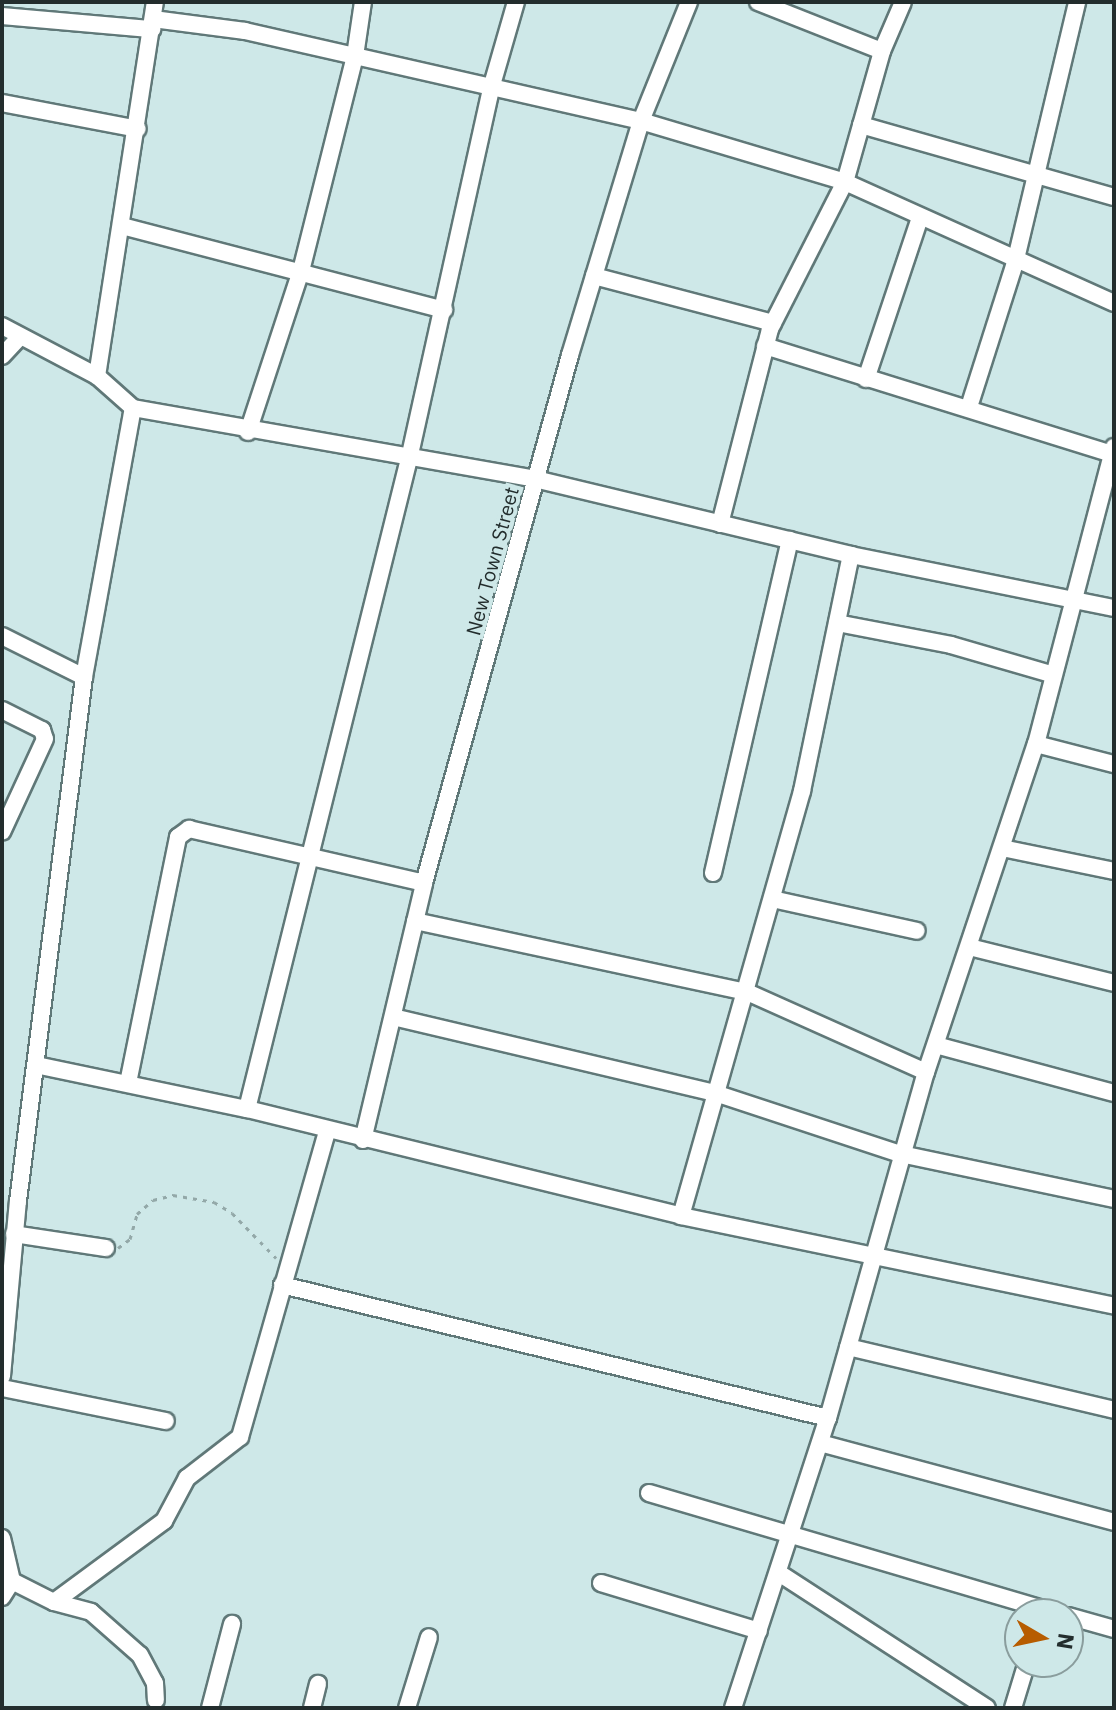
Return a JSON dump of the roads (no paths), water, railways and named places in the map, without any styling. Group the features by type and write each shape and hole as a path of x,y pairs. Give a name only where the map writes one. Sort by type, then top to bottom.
{"street":[{"path":"97,376 138,129 155,2"},
{"path":"248,432 301,271 355,56 363,2"},
{"path":"247,1109 409,459 492,85 516,2"},
{"name":"New Town Street","path":"363,1140 424,883 535,479 641,121 689,2"},
{"path":"758,2 882,51"},
{"path":"720,524 773,323 845,182 882,51 903,2"},
{"path":"969,407 1015,263 1077,2"},
{"path":"2,16 245,31 641,121 845,182 1015,263 1114,303"},
{"path":"2,103 138,129"},
{"path":"861,125 1114,197"},
{"path":"866,379 920,218"},
{"path":"122,226 444,310"},
{"path":"594,276 773,323"},
{"path":"2,326 19,338 97,376 133,408 248,432 535,479 851,555 1076,597 1114,608"},
{"path":"2,356 19,338"},
{"path":"733,1708 828,1418 926,1072 1036,744 1113,452 765,346"},
{"path":"2,1376 14,1234 84,677 133,408"},
{"path":"713,873 790,540"},
{"path":"681,1216 802,791 851,555"},
{"path":"837,623 951,645 1054,675"},
{"path":"2,636 84,677"},
{"path":"2,710 42,730 45,739 2,832"},
{"path":"1036,744 1114,764"},
{"path":"128,1083 178,837 189,829 424,883"},
{"path":"1002,848 1114,871"},
{"path":"772,899 917,931"},
{"path":"415,921 747,992 926,1072"},
{"path":"969,947 1114,983"},
{"path":"393,1017 718,1094 901,1154 1114,1199"},
{"path":"936,1045 1114,1093"},
{"path":"36,1065 247,1109 681,1216 1114,1306"},
{"path":"54,1602 164,1521 187,1478 240,1437 327,1131"},
{"path":"14,1234 106,1248"},
{"path":"284,1277 828,1418"},
{"path":"848,1347 1114,1410"},
{"path":"2,1388 166,1421"},
{"path":"820,1443 1114,1522"},
{"path":"649,1493 791,1532 1004,1600"},
{"path":"2,1538 12,1581 2,1597"},
{"path":"779,1573 987,1708"},
{"path":"12,1581 54,1602 91,1612 140,1655 155,1683 156,1700"},
{"path":"601,1583 759,1631"},
{"path":"1084,1621 1114,1629"},
{"path":"210,1708 232,1624"},
{"path":"407,1708 429,1637"},
{"path":"1013,1708 1022,1678"},
{"path":"312,1708 318,1684"}]}
